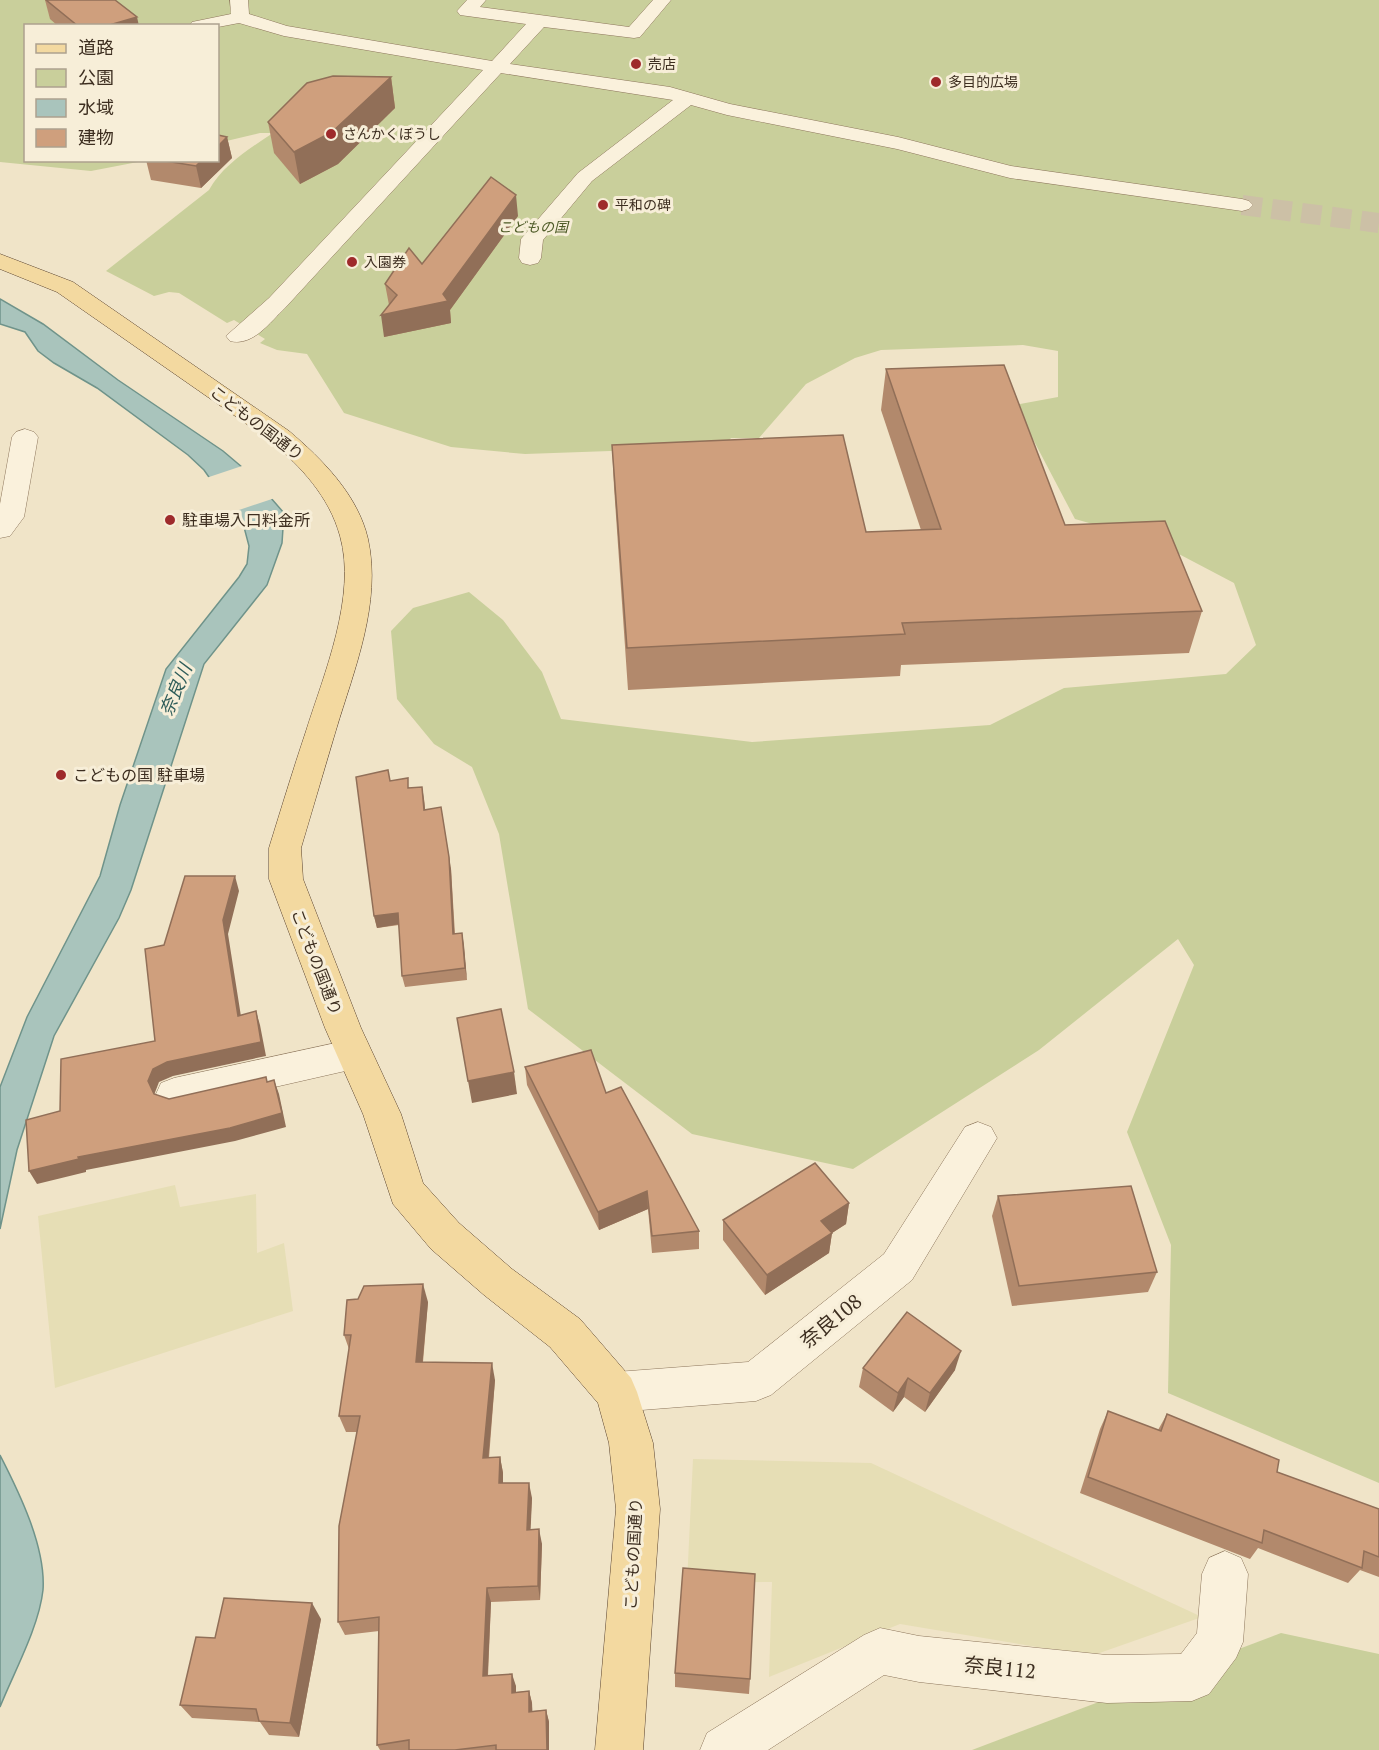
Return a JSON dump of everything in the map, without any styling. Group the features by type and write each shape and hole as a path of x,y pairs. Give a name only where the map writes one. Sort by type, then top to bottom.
{"main road":[{"name":"こどもの国通り","path":"0,261 65,287 280,436 311,464 345,514 354,539 356,569 354,604 342,663 285,849 286,879 354,1054 382,1114 407,1192 445,1236 498,1282 565,1333 616,1392 631,1443 638,1509 619,1750"}],"street":[{"path":"477,0 466,11 634,33 662,0"},
{"path":"203,24 240,9 284,31 689,97 727,109 898,143 1010,172 1242,205"},
{"path":"238,336 245,333 277,303 538,22"},
{"path":"530,258 532,239 585,177 689,97"},
{"path":"0,530 11,517 25,437"},
{"path":"174,1094 354,1054"},
{"name":"奈良108","path":"616,1392 756,1381 898,1267 978,1138"},
{"name":"奈良112","path":"724,1750 880,1651 919,1659 1107,1679 1192,1677 1220,1642 1226,1574"}],"shaded area":[{"path":"175,1185 180,1207 256,1194 257,1253 284,1243 293,1311 55,1388 38,1216"},
{"path":"693,1459 871,1463 1202,1617 1091,1656 900,1624 769,1677 772,1582 687,1583"}],"green space":[{"name":"こどもの国","path":"0,0 1379,0 1379,1483 1168,1393 1171,1245 1127,1132 1194,965 1178,939 1039,1050 853,1169 692,1134 528,1009 499,834 472,767 434,744 397,699 391,631 413,608 469,592 503,620 542,672 561,719 752,742 990,725 1064,688 1226,674 1256,645 1234,583 1156,542 1075,519 1015,405 1058,397 1058,351 1023,345 881,350 855,358 806,384 759,438 731,438 724,447 525,454 451,447 344,413 307,354 277,350 260,343 265,339 234,320 227,323 179,293 169,292 154,296 106,271 209,190 237,158 273,133 260,133 219,143 219,24 24,24 24,162 138,162 91,171 0,162"},
{"path":"1281,1633 1379,1654 1379,1750 972,1750"}],"water":[{"name":"奈良川","path":"0,299 43,324 118,380 223,451 249,473 284,513 282,543 267,585 204,664 131,890 119,918 54,1036 17,1150 0,1229 0,1087 27,1017 100,876 120,805 166,669 239,577 247,564 249,546 244,527 204,470 188,455 97,388 38,351 25,332 0,324"},
{"path":"0,1455 23,1503 36,1538 43,1573 43,1590 37,1619 0,1707"}],"pier":[{"path":"245,465 275,498 230,513 206,478"}],"building":[{"path":"46,0 115,0 137,17 113,24 76,24"},
{"path":"333,76 391,77 332,132 294,152 268,122 307,83"},
{"path":"219,135 227,137 219,145"},
{"path":"171,162 200,162 196,166"},
{"path":"491,177 516,195 443,294 448,301 381,315 397,295 385,284 409,248 422,264"},
{"path":"1004,365 1065,525 1165,521 1202,611 902,623 905,634 627,648 612,445 843,435 866,532 941,529 886,369"},
{"path":"388,770 390,781 408,778 408,788 422,787 424,810 441,807 449,857 453,934 462,933 465,968 402,976 398,913 374,916 356,777"},
{"path":"185,876 235,876 223,920 238,1016 256,1011 261,1042 167,1062 153,1069 148,1081 154,1094 169,1099 266,1077 267,1082 274,1080 282,1113 230,1128 78,1157 79,1159 29,1171 26,1120 60,1111 61,1059 155,1041 145,949 164,945"},
{"path":"501,1009 514,1072 468,1081 457,1018"},
{"path":"591,1050 606,1093 621,1087 699,1231 652,1236 647,1191 598,1212 525,1067"},
{"path":"815,1163 849,1203 821,1221 832,1233 767,1275 723,1220"},
{"path":"1131,1186 1157,1272 1019,1286 998,1196"},
{"path":"423,1284 416,1362 492,1363 483,1458 500,1457 499,1483 529,1483 527,1530 539,1529 538,1586 487,1588 483,1676 512,1674 512,1693 529,1691 529,1712 546,1710 547,1750 496,1750 496,1745 455,1750 409,1750 409,1740 377,1745 379,1617 338,1622 339,1526 360,1416 339,1416 351,1335 344,1335 347,1300 358,1299 364,1286"},
{"path":"907,1312 961,1351 930,1393 908,1378 898,1393 863,1368"},
{"path":"1108,1411 1161,1431 1167,1414 1279,1460 1277,1472 1379,1509 1379,1557 1364,1551 1362,1568 1264,1530 1262,1543 1088,1477"},
{"path":"683,1568 755,1574 750,1679 675,1673"},
{"path":"224,1598 312,1603 290,1723 259,1721 256,1709 180,1705 196,1637 215,1638"}],"tunnel":[{"path":"1242,205 1379,223"}],"place":[{"name":"売店","path":"636,64"},
{"name":"多目的広場","path":"936,82"},
{"name":"さんかくぼうし","path":"331,134"},
{"name":"平和の碑","path":"603,205"},
{"name":"入園券","path":"352,262"},
{"name":"駐車場入口料金所","path":"170,520"},
{"name":"こどもの国 駐車場","path":"61,775"}]}
